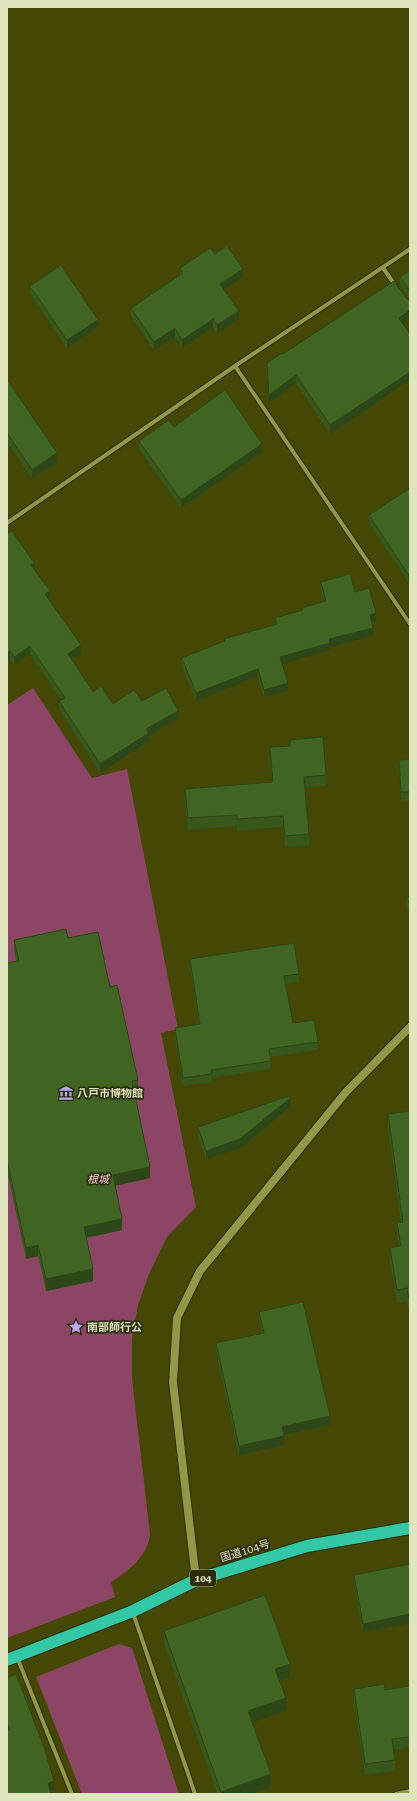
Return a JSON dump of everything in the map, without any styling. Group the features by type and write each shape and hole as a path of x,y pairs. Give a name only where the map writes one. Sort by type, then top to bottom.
{"highway":[{"name":"国道104号","path":"12,1658 133,1611 196,1580 308,1546 410,1528"}],"street":[{"path":"7,523 235,366 410,249"},
{"path":"383,268 396,287"},
{"path":"235,366 410,624"},
{"path":"196,1580 173,1382 176,1318 200,1271 346,1092 410,1027"},
{"path":"133,1611 195,1794"},
{"path":"12,1658 72,1794"},
{"path":"396,1794 410,1791"}],"green space":[{"name":"根城","path":"33,688 92,778 127,769 178,1029 161,1033 196,1207 167,1237 149,1274 138,1305 132,1339 132,1379 150,1534 146,1549 131,1568 111,1582 115,1597 7,1638 7,705"},
{"path":"119,1644 132,1648 179,1794 82,1794 36,1677"}],"building":[{"path":"227,246 243,269 220,284 239,311 217,325 213,319 182,340 175,328 154,342 131,308 183,273 180,268 210,248 215,254"},
{"path":"61,265 98,320 67,340 30,286"},
{"path":"410,270 410,291 400,277"},
{"path":"394,281 407,299 410,300 410,310 399,318 410,334 410,372 330,425 296,375 269,395 267,363"},
{"path":"7,381 57,453 32,470 7,433"},
{"path":"225,390 262,444 181,500 139,441 169,420 174,427"},
{"path":"410,488 410,572 408,574 369,515"},
{"path":"12,531 34,563 31,565 50,591 45,594 81,645 68,654 93,692 101,686 113,704 134,690 142,701 166,688 178,711 146,729 149,733 100,764 59,701 65,698 30,646 14,657 10,651 7,653 7,534"},
{"path":"350,574 355,592 369,588 376,613 370,615 373,628 329,639 330,643 280,657 288,683 264,690 258,669 196,693 182,658 225,641 224,639 277,624 275,618 303,610 302,608 326,601 321,582"},
{"path":"323,737 326,775 304,777 309,834 285,836 283,816 237,819 237,815 188,818 185,789 273,782 270,747 290,746 290,740"},
{"path":"410,759 410,792 401,792 399,760"},
{"path":"410,896 410,903 406,899"},
{"path":"66,929 68,938 98,932 110,987 117,985 138,1080 132,1081 150,1167 113,1175 122,1219 84,1227 93,1269 46,1279 38,1245 26,1248 7,1160 7,963 19,961 14,940"},
{"path":"294,943 299,974 284,976 293,1023 314,1020 318,1042 269,1049 271,1061 211,1070 212,1074 183,1078 175,1028 200,1024 190,959"},
{"path":"289,1096 290,1098 240,1139 206,1151 198,1127"},
{"path":"410,1111 409,1299 407,1288 397,1290 390,1248 401,1246 397,1223 403,1222 388,1114"},
{"path":"303,1302 330,1416 282,1427 284,1436 239,1446 216,1343 264,1333 259,1312"},
{"path":"410,1564 410,1614 363,1624 354,1575"},
{"path":"265,1595 290,1664 275,1669 286,1698 248,1711 271,1774 221,1792 164,1631"},
{"path":"16,1674 44,1747 54,1781 48,1783 51,1794 7,1794 7,1731 10,1730 7,1722 7,1678"},
{"path":"384,1684 385,1690 410,1686 410,1737 392,1739 395,1760 365,1764 354,1689"}],"place":[{"name":"八戸市博物館","path":"66,1093"},
{"name":"南部師行公","path":"76,1327"}]}
